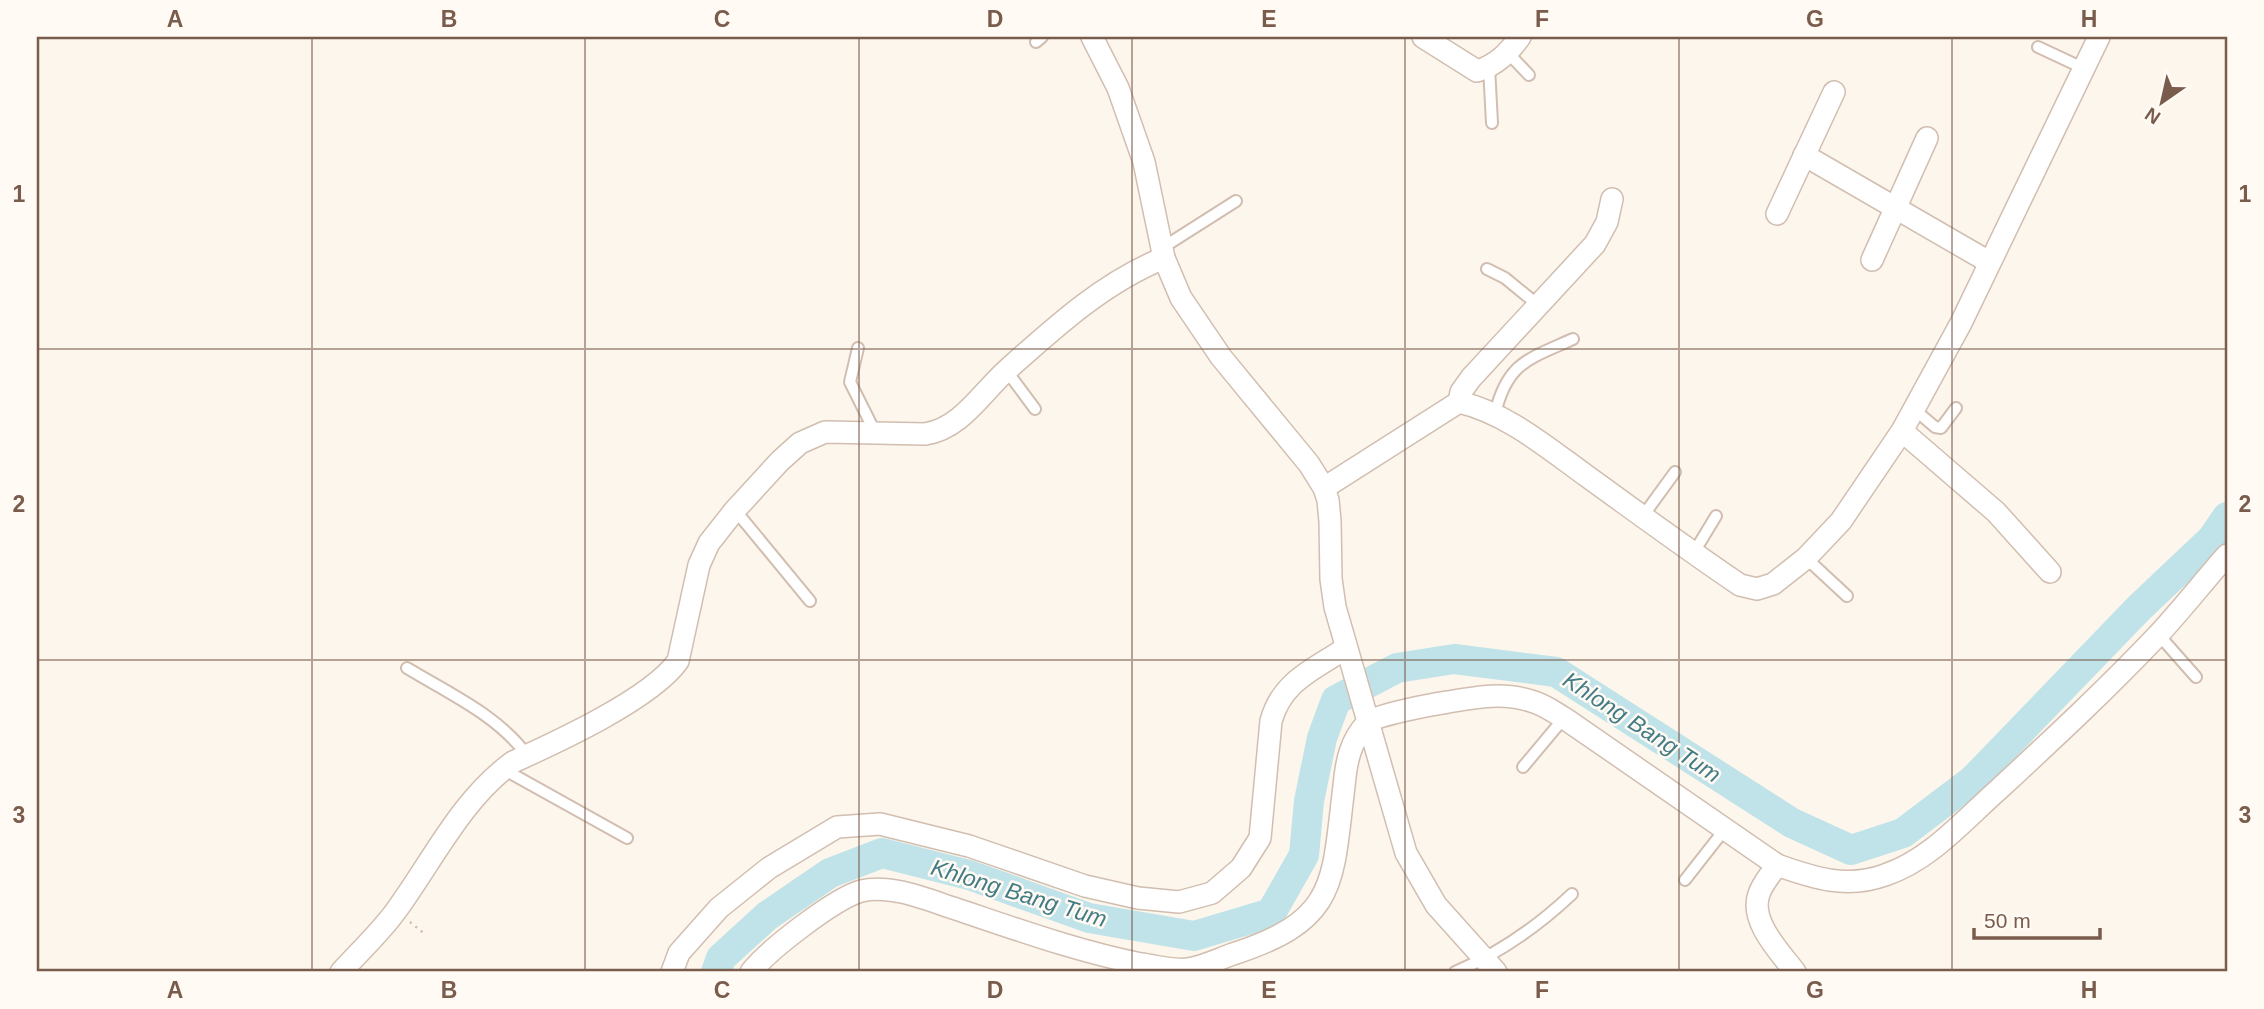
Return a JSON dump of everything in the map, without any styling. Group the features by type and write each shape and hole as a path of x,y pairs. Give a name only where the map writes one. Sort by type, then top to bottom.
{"street":[{"path":"1092,37 1118,88 1143,162 1163,253 1181,298 1199,327 1309,464 1324,488 1330,521 1331,579 1335,607 1406,853 1436,905 1490,966"},
{"path":"1423,37 1477,71 1489,67 1514,45"},
{"path":"1324,488 1459,402 1495,414 1550,449 1693,554 1740,585 1757,589 1773,584 1806,558 1841,522 1902,432 1961,323 2099,37"},
{"path":"1777,214 1834,92"},
{"path":"1872,260 1927,138"},
{"path":"1804,155 1989,262"},
{"path":"1459,402 1461,392 1471,378 1595,244 1606,222 1612,199"},
{"path":"341,972 397,911 471,800 503,769 636,698 673,670 678,662 699,565 709,542 780,461 800,443 825,432 938,432 953,424 1006,370 1100,292 1163,253"},
{"path":"1902,432 1996,512 2050,572"},
{"path":"1367,717 1496,694 1533,701 1564,718 1777,865 1838,883 1863,881 1914,862 1941,842 2044,747 2158,634 2227,555"},
{"path":"672,972 679,953 719,908 769,868 837,827 880,824 969,846 1085,886 1138,898 1179,902 1212,892 1241,868 1260,838 1270,721 1276,704 1288,687 1347,654"},
{"path":"757,970 798,929 860,891 881,890 929,900 1076,950 1163,970 1189,971 1254,947 1283,934 1311,914 1320,902 1331,877 1347,757 1367,717"},
{"path":"1777,865 1759,892 1756,907 1765,931 1795,972"}],"lane":[{"path":"1514,45 1530,75"},
{"path":"2038,47 2084,68"},
{"path":"1489,67 1492,123"},
{"path":"1163,253 1236,201"},
{"path":"1487,269 1505,278 1538,305"},
{"path":"1495,414 1501,390 1512,372 1532,357 1573,339"},
{"path":"858,348 850,382 875,432"},
{"path":"1006,370 1035,409"},
{"path":"1915,410 1935,427 1941,428 1956,408"},
{"path":"1643,516 1675,472"},
{"path":"735,510 810,601"},
{"path":"1693,554 1716,516"},
{"path":"1806,558 1847,596"},
{"path":"2158,634 2196,677"},
{"path":"407,668 496,722 513,736 527,755"},
{"path":"1523,767 1564,718"},
{"path":"503,769 627,838"},
{"path":"1685,880 1725,829"},
{"path":"1455,972 1490,966 1572,894"}],"waterway":[{"name":"Khlong Bang Tum","path":"716,972 721,958 767,916 830,873 882,853 969,875 1089,918 1194,936 1271,913 1304,855 1309,801 1322,738 1336,700 1397,668 1454,659 1556,672 1792,823 1851,850 1903,833 1973,780 2139,608 2212,539 2227,517"}]}
